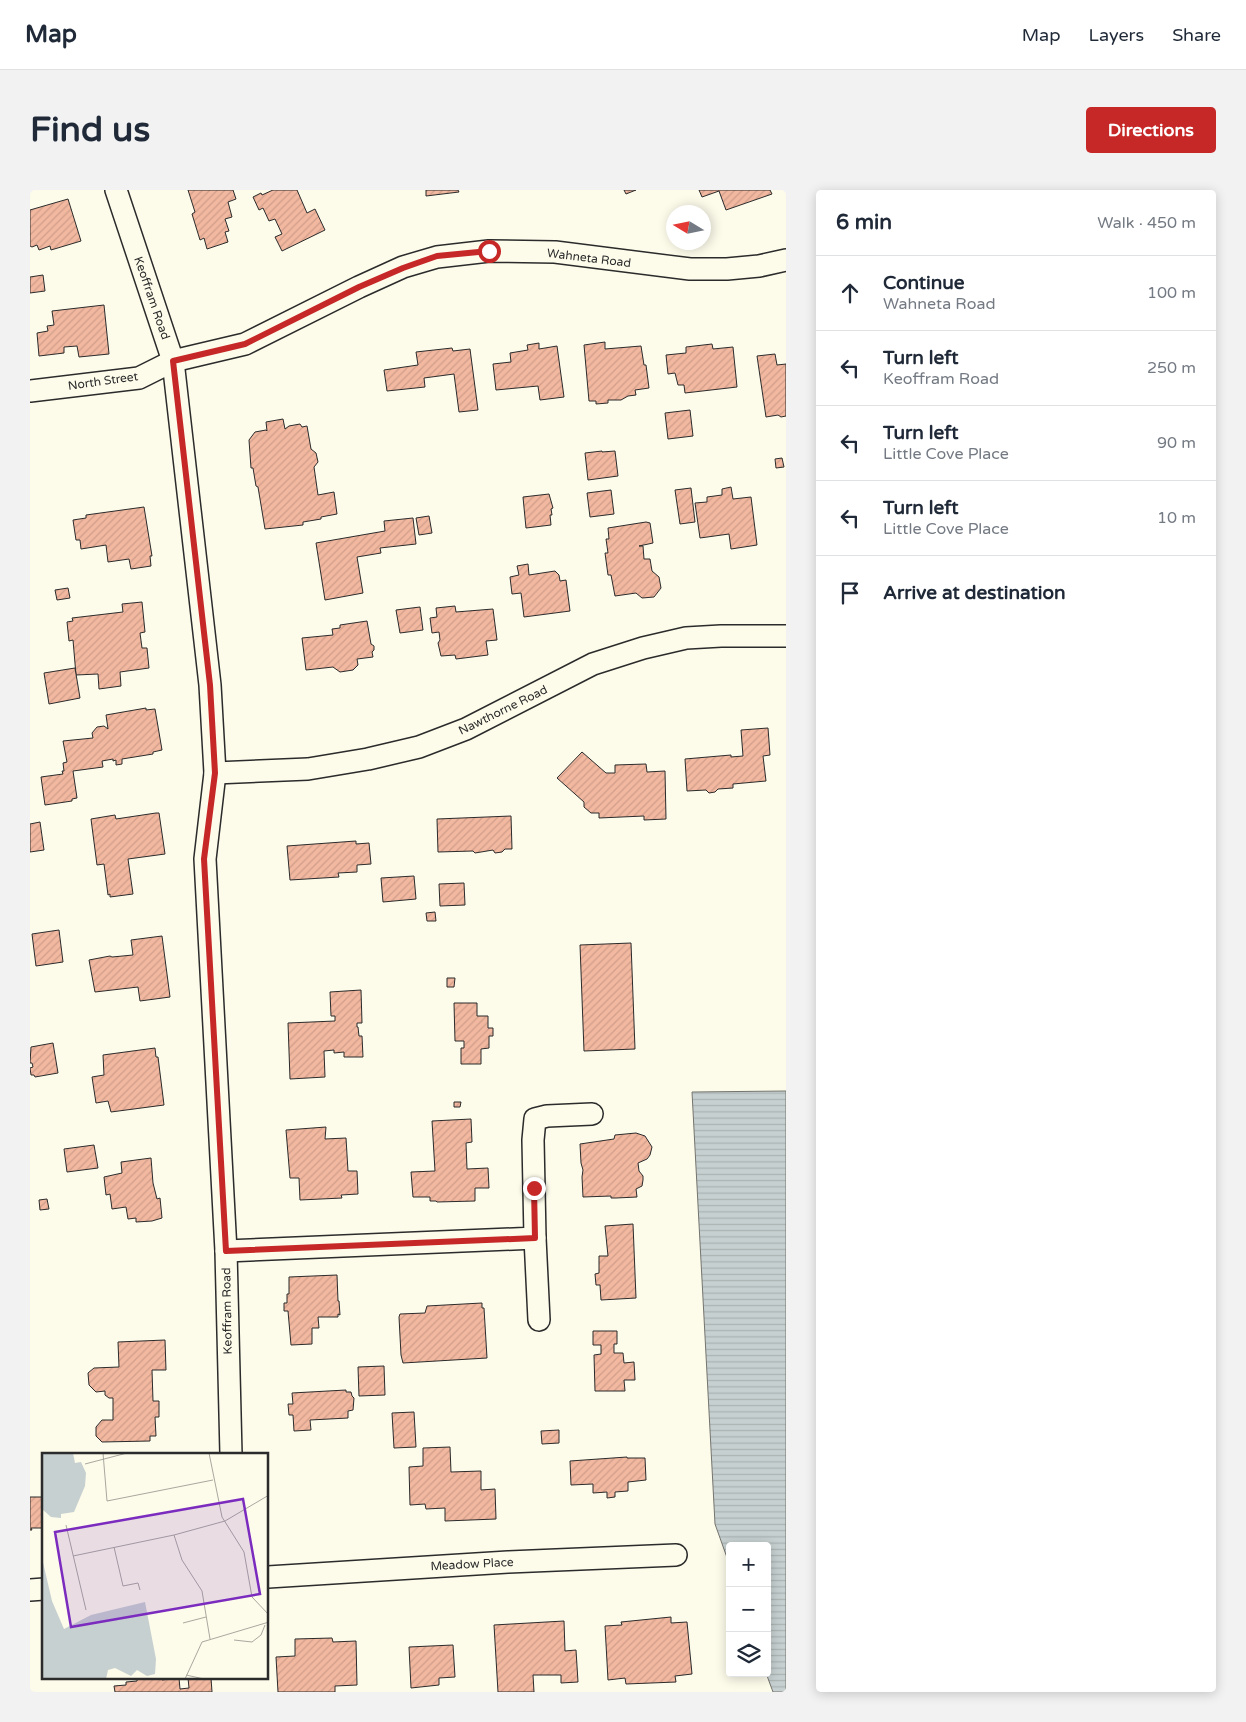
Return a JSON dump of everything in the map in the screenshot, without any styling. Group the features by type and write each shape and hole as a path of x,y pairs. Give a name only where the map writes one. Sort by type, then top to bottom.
{"street":[{"name":"Keoffram Road","path":"116,190 173,361 210,685 215,773 204,859 226,1251 231,1453"},
{"name":"Wahneta Road","path":"173,361 245,344 359,287 437,256 489,251 554,252 690,269 727,269 759,266 786,260"},
{"name":"North Street","path":"30,391 138,378 173,361"},
{"name":"Nawthorne Road","path":"215,773 308,769 368,759 419,747 466,729 593,664 643,648 686,638 786,636"},
{"path":"539,1320 533,1140 535,1119 547,1116 592,1114"},
{"path":"226,1251 535,1238"},
{"name":"Meadow Place","path":"269,1577 676,1554"}],"shaded area":[{"path":"786,1091 786,1692 773,1692 767,1677 771,1677 771,1542 726,1542 726,1555 715,1524 692,1092"}],"building":[{"path":"188,190 233,190 236,199 228,202 232,217 225,219 229,231 225,232 228,242 207,249 204,238 200,240 192,214 195,212"},
{"path":"273,190 297,190 307,213 315,209 325,230 282,251 275,237 282,234 275,219 269,221 263,208 259,210 253,197"},
{"path":"426,190 458,190 459,192 426,196"},
{"path":"624,190 636,190 626,194"},
{"path":"699,190 770,190 772,194 726,210 719,191 702,197"},
{"path":"68,199 81,241 51,250 50,246 39,250 37,245 30,246 30,210"},
{"path":"43,275 45,291 30,293 30,277"},
{"path":"104,305 109,354 79,357 77,346 64,347 64,353 39,356 37,333 48,331 47,326 54,325 52,311"},
{"path":"605,342 605,349 641,346 649,388 635,390 636,395 628,396 621,400 608,400 608,403 596,404 596,401 589,401 584,345"},
{"path":"539,343 539,349 557,346 564,397 540,400 538,386 496,390 493,364 511,362 510,353 528,350 527,345"},
{"path":"712,344 713,349 733,347 737,387 685,393 684,385 678,385 675,373 668,374 666,355 686,353 686,347"},
{"path":"452,348 453,351 470,349 478,410 459,412 454,374 424,378 425,387 387,391 384,370 418,365 416,352"},
{"path":"775,354 777,365 786,364 786,416 766,417 757,356"},
{"path":"690,410 693,436 668,439 665,413"},
{"path":"283,419 285,429 289,426 300,424 302,427 307,426 311,449 316,453 318,462 314,467 318,495 334,492 337,514 303,522 303,525 265,529 258,487 256,486 253,468 251,468 249,440 255,432 267,431 266,422"},
{"path":"615,451 618,476 588,480 585,453"},
{"path":"782,458 784,467 776,468 775,459"},
{"path":"731,487 733,499 751,497 757,545 731,549 729,534 700,538 695,503 707,502 707,497 722,495 722,489"},
{"path":"691,488 695,522 680,524 675,490"},
{"path":"611,490 614,514 590,517 587,493"},
{"path":"549,494 553,508 551,509 552,515 550,515 551,525 526,528 523,497"},
{"path":"144,507 152,556 150,556 151,566 131,569 129,559 108,562 106,545 81,549 80,540 76,540 73,520 86,518 86,515"},
{"path":"429,516 432,533 419,535 416,518"},
{"path":"413,518 416,544 380,548 381,553 357,557 363,593 325,600 316,543 385,531 384,521"},
{"path":"650,523 653,543 639,546 643,546 644,559 650,559 652,571 659,577 661,588 654,597 642,598 636,593 615,596 611,575 608,575 605,553 608,553 606,539 609,539 608,528"},
{"path":"528,564 529,575 555,571 559,575 560,581 566,580 570,611 524,617 521,593 512,594 510,577 519,575 517,566"},
{"path":"68,588 70,598 57,600 55,590"},
{"path":"142,602 145,632 140,633 142,648 147,648 149,668 120,672 121,686 99,689 98,674 76,675 73,640 69,641 67,622 73,621 72,618 123,612 122,604"},
{"path":"455,606 456,612 493,609 497,640 486,641 488,655 456,659 455,655 441,656 438,643 440,640 439,632 432,633 430,618 437,617 436,608"},
{"path":"420,607 423,630 400,633 396,610"},
{"path":"367,621 371,644 374,646 373,657 357,659 358,665 353,670 340,672 333,667 306,670 302,638 333,635 332,629 340,628 340,625"},
{"path":"75,668 80,698 49,704 44,673"},
{"path":"146,708 146,710 155,709 162,750 153,752 153,754 122,759 122,764 116,765 116,760 113,761 113,759 102,761 103,767 73,771 77,798 72,799 72,801 45,805 41,777 63,774 63,763 67,762 63,741 93,738 92,733 97,727 104,726 108,729 106,715"},
{"path":"768,728 770,755 763,756 766,781 733,784 733,788 718,789 715,792 709,793 706,790 687,791 685,759 731,755 731,757 743,756 741,730"},
{"path":"582,752 606,773 615,773 615,765 646,764 647,772 665,771 666,819 644,820 644,816 599,818 599,813 591,813 584,807 584,802 557,778"},
{"path":"159,813 165,854 128,859 133,894 110,897 110,894 108,895 104,864 97,865 91,819 115,815 116,819"},
{"path":"511,816 512,849 505,849 502,852 495,853 493,850 475,853 473,851 438,852 437,819"},
{"path":"40,822 44,850 30,852 30,824"},
{"path":"356,841 356,844 369,843 371,864 357,865 357,872 338,873 339,877 290,880 287,846"},
{"path":"414,876 416,899 383,902 381,878"},
{"path":"464,883 465,905 440,906 439,884"},
{"path":"435,912 436,921 427,921 426,913"},
{"path":"59,930 63,962 36,966 32,934"},
{"path":"162,936 170,997 140,1001 138,987 95,992 89,960 110,956 133,955 131,940"},
{"path":"631,943 635,1049 584,1051 580,945"},
{"path":"447,978 455,978 454,987 447,987"},
{"path":"361,990 362,1023 357,1023 357,1027 359,1036 362,1036 363,1057 344,1057 344,1052 324,1051 325,1077 290,1079 288,1023 335,1021 335,1016 331,1016 330,992"},
{"path":"454,1003 477,1003 477,1016 488,1016 488,1028 493,1028 493,1036 489,1036 489,1048 481,1049 481,1064 461,1064 461,1048 464,1048 464,1041 455,1041"},
{"path":"53,1043 58,1073 35,1077 31,1075 30,1068 33,1067 32,1063 30,1063 31,1047"},
{"path":"155,1048 156,1057 158,1057 164,1105 111,1112 108,1101 96,1103 92,1077 104,1075 103,1055"},
{"path":"454,1102 461,1102 460,1107 454,1107"},
{"path":"471,1119 472,1142 466,1143 467,1169 488,1168 489,1188 475,1188 475,1201 437,1202 430,1201 430,1197 413,1197 411,1172 435,1171 432,1121"},
{"path":"326,1127 325,1139 346,1138 348,1171 357,1171 358,1194 341,1195 342,1198 300,1200 299,1178 290,1178 286,1130"},
{"path":"636,1133 645,1136 652,1147 647,1159 638,1163 643,1180 642,1186 636,1189 637,1197 583,1197 583,1170 580,1144 614,1139 615,1135"},
{"path":"94,1145 98,1168 67,1172 64,1149"},
{"path":"151,1158 153,1183 157,1199 160,1198 162,1218 136,1222 136,1218 128,1219 126,1207 112,1209 110,1194 106,1195 104,1177 122,1173 121,1162"},
{"path":"47,1199 49,1209 40,1210 39,1200"},
{"path":"633,1224 636,1298 601,1300 600,1285 596,1285 595,1274 599,1273 599,1256 608,1256 605,1226"},
{"path":"337,1275 340,1315 338,1314 338,1317 318,1317 319,1328 312,1328 312,1344 291,1345 288,1311 284,1311 284,1303 287,1303 287,1294 289,1294 289,1277"},
{"path":"482,1303 482,1308 484,1308 487,1358 403,1363 401,1355 400,1314 425,1313 427,1306"},
{"path":"593,1331 617,1331 617,1344 614,1344 614,1353 623,1353 624,1363 634,1362 635,1380 624,1380 625,1391 595,1391 594,1355 601,1354 601,1345 593,1345"},
{"path":"165,1340 166,1370 152,1370 153,1401 159,1401 159,1417 155,1417 156,1436 150,1436 150,1441 102,1442 96,1436 96,1427 102,1420 113,1420 113,1398 105,1395 105,1391 96,1392 89,1385 88,1373 94,1368 119,1367 118,1342"},
{"path":"384,1366 385,1395 359,1396 358,1367"},
{"path":"346,1390 346,1392 351,1392 354,1398 353,1410 348,1411 348,1418 310,1420 311,1430 294,1431 293,1415 289,1415 288,1404 293,1404 292,1393"},
{"path":"414,1412 416,1447 394,1448 392,1413"},
{"path":"559,1430 559,1443 542,1444 541,1431"},
{"path":"450,1447 451,1472 481,1471 481,1490 495,1489 496,1519 445,1521 445,1508 426,1509 425,1504 410,1505 409,1467 423,1466 423,1448"},
{"path":"627,1457 645,1458 646,1480 628,1482 628,1491 615,1492 615,1497 607,1498 607,1492 593,1493 593,1484 571,1485 570,1461"},
{"path":"30,1497 42,1497 42,1528 31,1528 32,1530 30,1530"},
{"path":"671,1617 671,1623 687,1622 692,1674 675,1676 676,1682 626,1684 625,1678 608,1680 605,1626 622,1625 621,1622"},
{"path":"564,1621 565,1651 576,1650 578,1682 561,1683 561,1675 533,1675 534,1692 498,1692 494,1625"},
{"path":"332,1638 333,1642 356,1641 357,1685 335,1686 335,1692 278,1692 276,1657 295,1656 295,1639"},
{"path":"453,1645 455,1677 439,1678 439,1685 411,1688 409,1647"},
{"path":"179,1680 180,1689 189,1688 188,1680 211,1680 212,1692 115,1692 114,1686 126,1685 126,1682"}],"route":[{"path":"489,251 437,256 359,287 245,344 173,361 210,685 215,773 204,859 226,1251 535,1238 534,1188"}]}
